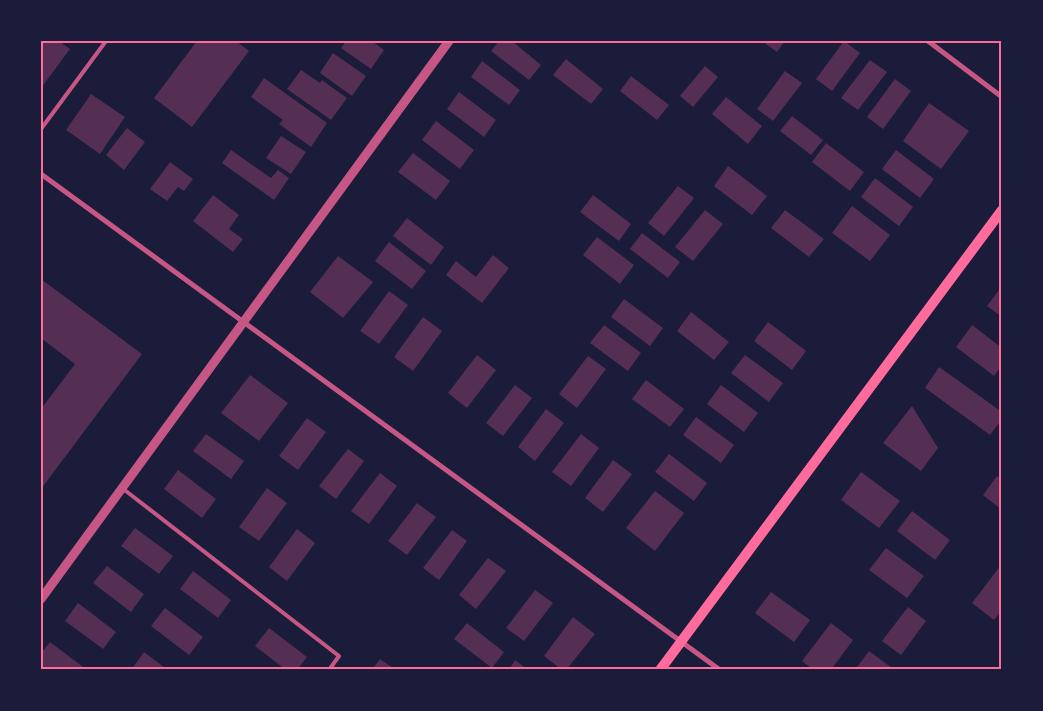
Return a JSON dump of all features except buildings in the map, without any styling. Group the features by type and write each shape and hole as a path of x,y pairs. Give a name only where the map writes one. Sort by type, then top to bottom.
{"main road":[{"path":"660,670 1002,210"}],"street":[{"path":"41,600 243,321 450,41"},
{"path":"928,41 1002,97"},
{"path":"41,174 720,670"}],"lane":[{"path":"41,129 106,41"},
{"path":"122,488 340,656 329,670"}]}
